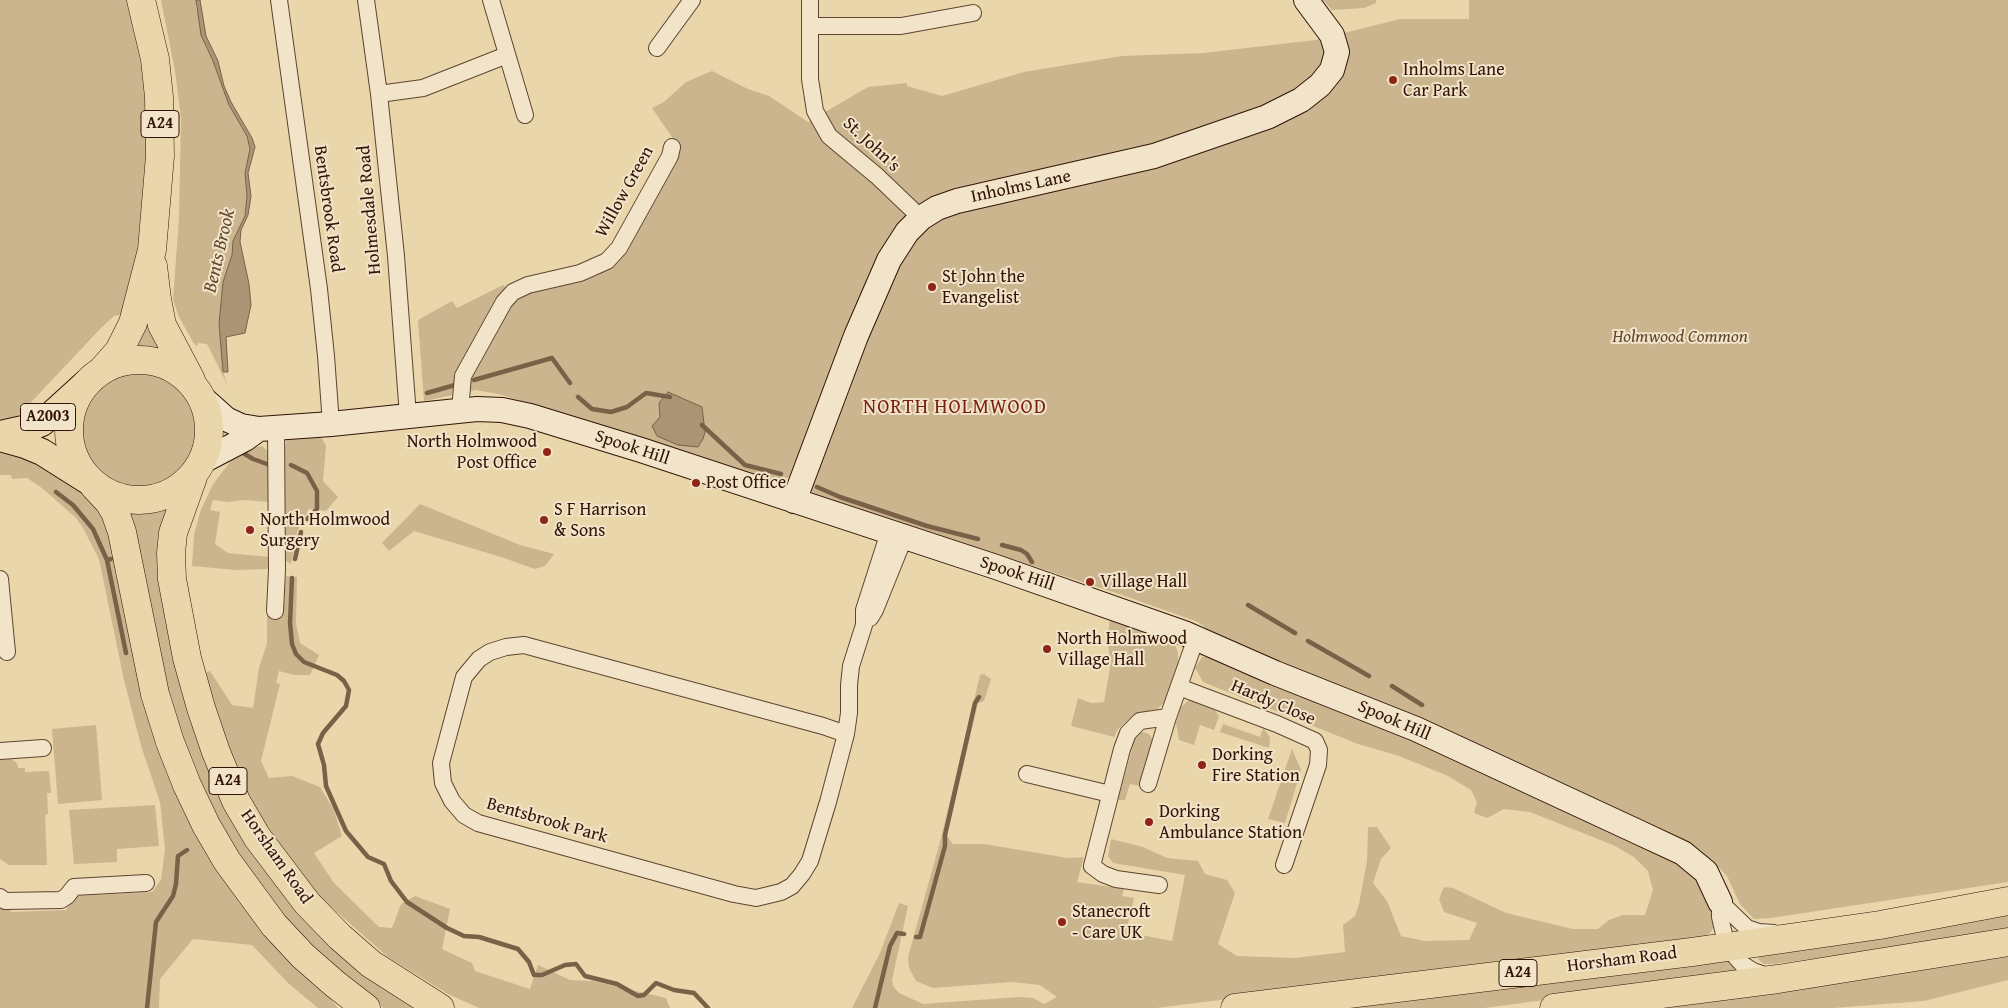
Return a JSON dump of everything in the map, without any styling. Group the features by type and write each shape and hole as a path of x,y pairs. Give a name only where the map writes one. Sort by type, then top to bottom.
{"highway":[{"name":"A24","path":"95,375 119,351 133,323 152,250 160,156 159,97 154,59 141,0"},
{"name":"A24","path":"152,250 157,299 162,325 198,392"},
{"path":"126,360 148,360 168,366 181,374 198,392 208,412 210,429 199,469 175,490 158,498 135,500 118,497 91,484 74,462 69,445 69,422 74,404 95,375 126,360"},
{"name":"Horsham Road","path":"199,469 173,533 171,553 172,579 187,658 201,708 236,801 257,837 307,903 340,937 371,964 440,1008"},
{"name":"A24","path":"91,484 109,502 115,512 122,532 155,694 170,742 187,785 206,825 227,861 274,925 303,956 366,1008"},
{"name":"Horsham Road","path":"1235,1008 1727,947 1880,924 2008,901"},
{"path":"1554,1008 1778,979 2008,942"}],"main road":[{"name":"A2003","path":"0,436 42,423 95,375"},
{"name":"A2003","path":"0,436 42,452 91,484"}],"street":[{"name":"Bentsbrook Road","path":"279,0 319,289 331,424"},
{"name":"Holmesdale Road","path":"366,0 379,94 396,256 408,416"},
{"path":"491,0 525,115"},
{"path":"656,48 692,0"},
{"name":"St. John's","path":"810,0 810,79 815,111 829,136 877,176 921,218"},
{"name":"Inholms Lane","path":"794,501 856,336 889,260 907,232 921,218 937,208 957,201 1154,156 1267,117 1301,100 1320,84 1332,70 1337,52 1332,35 1306,0"},
{"path":"810,26 901,26 973,12"},
{"path":"379,94 423,88 507,55"},
{"name":"Willow Green","path":"460,410 463,376 504,302 513,292 528,285 580,273 607,261 619,248 670,156 672,147"},
{"name":"Spook Hill","path":"198,392 226,419 241,426 267,428 331,424 460,410 502,410 530,416 641,450 1074,593 1196,638 1275,673 1416,729 1683,853 1706,872 1720,902 1747,928 1759,932 1801,936"},
{"path":"199,469 245,439 267,428 278,570 275,611"},
{"name":"Bentsbrook Park","path":"846,734 823,726 524,645 506,647 490,652 479,660 464,677 441,763 443,783 452,801 464,815 478,823 734,894 756,898 775,894 792,886 810,861 846,734 851,666 864,625 875,610 896,535"},
{"path":"0,579 7,652"},
{"path":"1148,784 1168,717 1196,638"},
{"name":"Hardy Close","path":"1179,687 1277,724 1315,741 1319,750 1318,765 1284,865"},
{"path":"1159,885 1116,879 1103,874 1092,866 1128,733 1140,721 1168,717"},
{"path":"0,751 43,748"},
{"path":"1027,774 1110,794"},
{"path":"0,897 5,901 61,900 74,887 146,883"},
{"name":"Spook Hill","path":"1720,902 1720,917 1727,947 1742,964 1753,971 1778,979"}],"green space":[{"path":"0,0 131,0 150,102 141,257 124,314 114,316 20,414 5,423 0,423"},
{"path":"161,0 196,0 206,47 229,105 247,136 250,149 245,173 247,196 245,216 233,241 232,255 223,282 223,372 228,386 207,344 198,343 197,347 193,342 179,317 173,299 179,218 181,119 175,71"},
{"path":"1323,0 1376,0 1376,3 1364,8 1332,10"},
{"name":"Holmwood Common","path":"1469,0 2008,0 2008,882 1754,919 1740,904 1727,876 1711,859 1698,876 1707,883 1715,923 1711,932 1702,940 1156,1008 852,1008 880,953 899,903 908,906 892,980 893,986 899,993 923,1004 1019,997 1033,998 1044,1004 1057,997 1040,985 1012,982 933,988 916,981 909,968 908,957 940,842 980,675 984,674 991,679 984,701 978,703 947,836 953,844 984,844 1068,858 1084,857 1077,882 1124,889 1122,896 1134,898 1126,932 1172,941 1185,875 1113,863 1108,856 1111,839 1143,847 1167,858 1198,861 1205,874 1227,880 1235,893 1218,944 1237,956 1294,958 1345,952 1343,925 1355,916 1359,904 1367,861 1368,827 1377,827 1391,848 1381,859 1373,883 1387,901 1401,936 1425,941 1469,940 1477,923 1444,912 1439,899 1444,887 1453,888 1506,913 1573,929 1598,929 1609,920 1623,915 1645,915 1653,890 1648,871 1634,857 1613,845 1530,812 1504,809 1487,818 1474,813 1477,802 1471,790 1448,776 1399,756 1358,744 1203,682 1195,668 1202,657 1211,656 1225,643 1198,622 920,529 823,501 815,498 811,490 793,475 780,482 770,482 642,437 498,394 476,390 424,401 418,320 452,301 457,308 503,285 516,299 530,291 609,269 674,140 652,108 664,102 686,82 712,71 748,89 769,96 808,122 868,87 907,83 907,86 942,96 1024,72 1122,56 1203,53 1316,40 1400,19 1469,19"},
{"path":"145,309 168,355 143,349 131,350"},
{"path":"139,371 161,376 172,381 188,397 193,408 198,430 193,452 188,463 172,479 161,484 139,489 117,484 106,479 90,463 85,452 80,430 85,408 90,397 106,381 117,376"},
{"path":"321,437 326,446 323,481 338,497 326,511 309,509 297,532 291,564 284,560 283,455 287,439"},
{"path":"0,446 42,460 107,511 145,679 287,959 321,987 338,1008 318,1008 288,983 252,945 193,939 160,979 159,1008 0,1008 0,906 10,907 11,912 66,910 73,896 152,892 161,880 165,849 160,802 142,749 124,680 99,559 76,518 42,488 27,478 12,479 11,475 0,475"},
{"path":"262,446 270,453 270,502 213,500 210,510 220,512 215,544 228,553 270,557 268,569 236,570 192,566 194,535 200,512 213,484 238,452"},
{"path":"172,504 225,800 423,1008 383,1008 344,981 300,941 234,856 172,720 123,509 138,512 155,510"},
{"path":"420,504 520,545 554,554 545,566 535,569 414,531 389,551 382,543"},
{"path":"286,576 297,577 296,624 300,643 319,655 310,675 294,675 279,671 276,683 280,684 261,761 269,778 292,776 320,787 334,810 342,836 314,853 334,883 379,927 392,928 401,904 415,896 450,909 442,949 472,963 475,971 530,989 538,965 570,980 593,981 666,998 670,1008 479,1008 448,994 388,957 322,899 275,842 246,794 216,716 205,673 210,671 232,705 253,708 259,668 267,643 267,614 283,615"},
{"path":"1110,616 1174,643 1178,652 1178,662 1166,701 1157,709 1140,713 1128,720 1118,729 1114,737 1071,726 1078,698 1091,703 1104,702 1110,668 1108,639"},
{"path":"1190,699 1212,706 1219,716 1214,730 1200,725 1194,745 1179,740 1176,723 1181,707"},
{"path":"1223,724 1260,737 1263,728 1270,737 1269,748 1220,732"},
{"path":"96,725 102,800 58,804 52,729"},
{"path":"1142,732 1149,734 1153,740 1140,786 1130,784 1125,800 1118,800 1136,735"},
{"path":"1292,749 1301,770 1285,823 1268,819"},
{"path":"10,758 17,763 18,768 25,768 25,772 49,771 51,793 47,793 48,814 45,815 47,865 9,865 0,859 0,759"},
{"path":"155,805 159,846 117,849 117,862 74,864 69,810"},
{"path":"2008,910 2008,932 1774,964 1764,964 1759,960 1757,954"},
{"path":"2008,949 2008,980 1924,1001 1833,1008 1666,1008 1781,991"},
{"path":"1722,955 1736,971 1659,985 1484,1008 1319,1008"}],"shaded area":[{"path":"196,0 200,0 206,36 218,61 224,86 255,147 248,173 251,196 248,215 241,230 240,242 249,284 251,305 245,333 226,337 228,372 223,372 219,324 223,282 232,255 233,241 245,216 247,196 245,173 250,149 247,136 229,105 201,35"},
{"path":"668,392 702,407 705,432 698,447 678,445 657,436 652,426 660,417 659,403"}],"waterway":[{"path":"474,380 552,358 570,383"},
{"path":"427,393 455,385"},
{"path":"578,397 592,409 611,412 627,407 646,393 670,397"},
{"path":"702,425 745,465 781,474"},
{"name":"Bents Brook","path":"243,453 267,464"},
{"name":"Bents Brook","path":"291,465 307,473 317,491 317,509 307,519"},
{"path":"817,487 840,497 927,526 978,539"},
{"path":"56,492 73,505 93,529 107,560"},
{"name":"Bents Brook","path":"295,559 301,532"},
{"path":"1002,545 1021,550 1027,554 1032,562"},
{"path":"111,559 107,560 126,653"},
{"name":"Bents Brook","path":"292,578 290,623 292,644 296,654 304,662 337,675 344,681 349,690 346,706 323,733 318,744 324,765 326,786 346,831 368,857 384,864 391,881 407,902 447,928 464,936 479,937 518,949 529,962 534,975 542,975 565,965 576,964 585,976 617,984 638,996 644,995 656,983 674,990 694,993 708,1008"},
{"path":"1248,605 1295,633"},
{"path":"1308,641 1369,676"},
{"path":"1392,686 1422,705"},
{"path":"916,937 920,937 945,846 945,835 975,703 979,697"},
{"path":"147,1008 156,922 173,896 178,856 187,850"},
{"path":"875,1008 890,946 897,933 904,934"}],"place":[{"name":"Inholms Lane Car Park","path":"1393,80"},
{"name":"St John the Evangelist","path":"932,287"},
{"name":"North Holmwood Post Office","path":"547,452"},
{"name":"Post Office","path":"696,483"},
{"name":"S F Harrison & Sons","path":"544,520"},
{"name":"North Holmwood Surgery","path":"250,530"},
{"name":"Village Hall","path":"1090,582"},
{"name":"North Holmwood Village Hall","path":"1047,649"},
{"name":"Dorking Fire Station","path":"1202,765"},
{"name":"Dorking Ambulance Station","path":"1149,822"},
{"name":"Stanecroft - Care UK","path":"1062,922"}],"district":[{"name":"NORTH HOLMWOOD","path":"955,408"}]}
